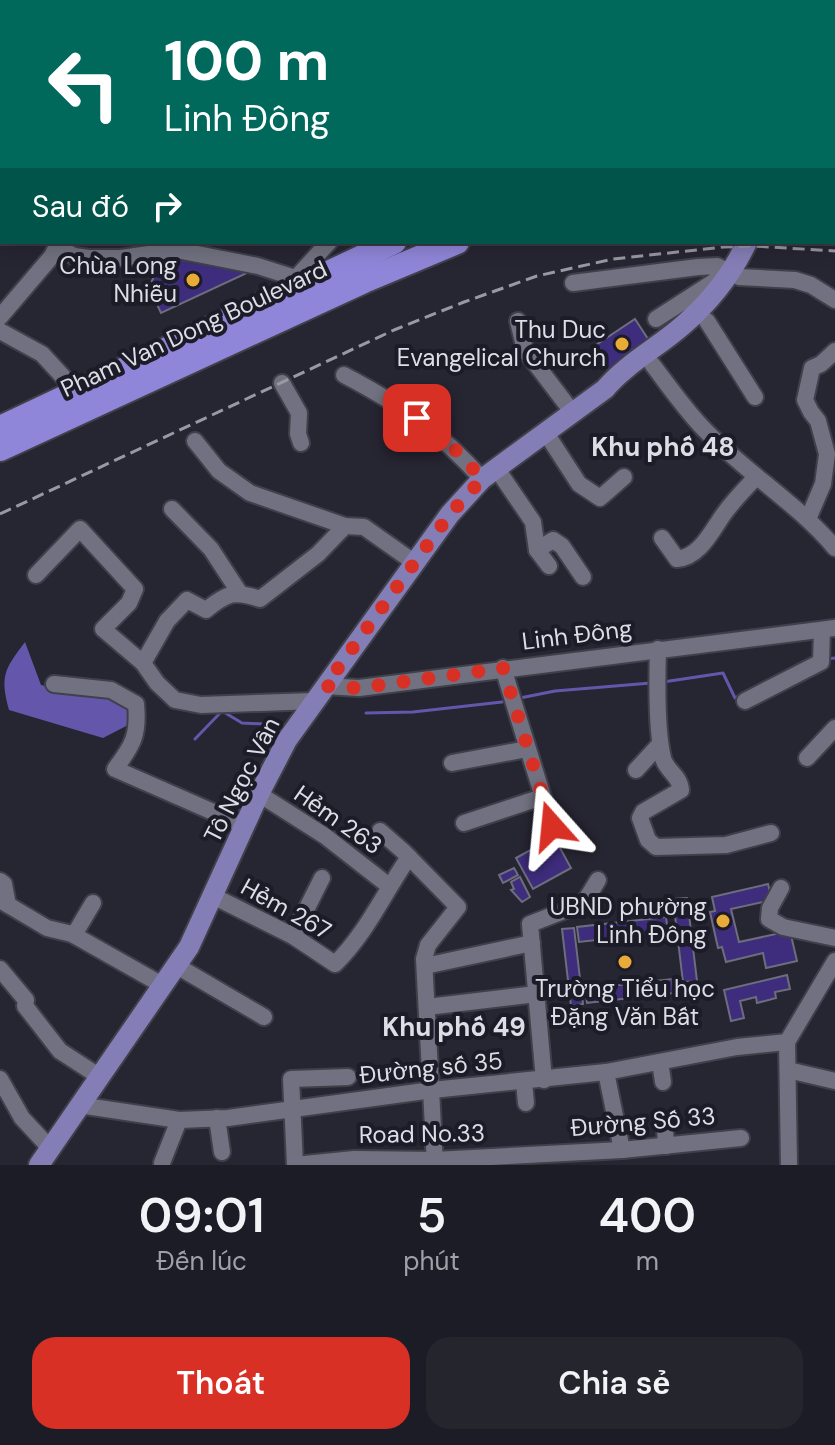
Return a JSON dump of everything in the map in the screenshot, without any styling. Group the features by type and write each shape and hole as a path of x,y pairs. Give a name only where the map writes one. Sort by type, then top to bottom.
{"highway":[{"name":"Pham Van Dong Boulevard","path":"0,428 303,280 389,244"},
{"name":"Pham Van Dong Boulevard","path":"0,449 364,281 452,244"}],"main road":[{"name":"Tô Ngọc Vân","path":"605,389 630,379 707,321 727,298 746,244"},
{"name":"Tô Ngọc Vân","path":"44,1156 189,947 287,740 450,514 490,474 605,389 619,373 691,318 734,275 754,244"}],"street":[{"path":"0,317 52,256 57,245 74,256 89,258 121,258 178,246 303,280 328,244"},
{"path":"573,283 717,266 734,275 795,280 811,285 835,300"},
{"path":"656,319 734,275"},
{"path":"518,321 525,350 573,413"},
{"path":"707,321 755,397"},
{"path":"0,331 42,354 77,392"},
{"path":"808,519 823,484 827,454 818,421 805,400 812,368 835,351"},
{"path":"652,364 701,427 808,519 835,548"},
{"path":"344,375 404,408 490,474 533,522 537,550 549,566"},
{"path":"282,383 299,413 301,443"},
{"path":"546,433 579,484 600,498 624,477"},
{"path":"195,441 219,471 250,493 345,526 364,527 415,563"},
{"path":"662,538 677,559 685,558 706,542 727,510 756,477"},
{"path":"172,509 211,549 239,592 260,599 318,554 345,526"},
{"name":"Linh Đông","path":"36,575 80,529 135,589 129,603 103,629 143,663 157,683 175,700 201,705 320,693 828,629"},
{"path":"537,550 553,540 562,546 583,577"},
{"path":"143,663 167,621 187,600 206,610 221,599 239,592"},
{"path":"745,701 821,659 828,629"},
{"path":"658,649 660,744 664,763 681,781 681,790 643,812 640,818 648,840 656,847 726,845 771,833"},
{"path":"503,668 552,826"},
{"path":"54,684 111,690 136,704 139,727 131,748 115,769 245,826"},
{"path":"807,758 835,728"},
{"path":"636,770 660,744"},
{"path":"452,763 527,749"},
{"name":"Hẻm 263","path":"259,794 325,836 389,886"},
{"path":"464,823 542,797"},
{"path":"380,831 458,907 428,945 425,966 435,1162"},
{"path":"389,886 409,857"},
{"path":"293,936 322,878"},
{"path":"544,1080 530,924 584,903 598,880"},
{"path":"0,881 4,884 4,902 47,928 74,935 164,986"},
{"name":"Hẻm 267","path":"213,896 293,936 335,964 355,945 389,886"},
{"path":"781,888 770,908 769,919 783,927 835,938"},
{"path":"74,935 93,903"},
{"path":"425,966 532,943"},
{"path":"789,1165 787,1042 835,961"},
{"path":"177,966 264,1017"},
{"path":"0,969 26,1000 25,1006 53,1044 100,1077"},
{"path":"427,1007 536,994"},
{"name":"Đường số 35","path":"79,1105 179,1120 217,1118 432,1090 606,1072 737,1047 787,1042"},
{"path":"660,1062 663,1082"},
{"path":"788,1070 835,1081"},
{"path":"606,1072 622,1150"},
{"path":"295,1165 291,1079 348,1077"},
{"path":"0,1079 44,1156"},
{"path":"524,1082 526,1103"},
{"path":"217,1118 222,1152"},
{"path":"162,1163 179,1120"},
{"name":"Đường Số 33","path":"541,1154 622,1150 666,1137 741,1138"},
{"name":"Road No.33","path":"295,1165 354,1159 435,1162 541,1154"}],"shaded area":[{"path":"25,642 41,685 116,700 128,707 132,723 103,738 9,710 6,674"}],"building":[{"name":"Chùa Long Nhiễu","path":"183,254 249,272 161,313 149,287 160,264"},
{"name":"Thu Duc Evangelical Church","path":"635,319 650,342 608,370 593,347"},
{"path":"554,837 571,868 533,889 516,858"},
{"path":"514,868 518,875 503,883 499,875"},
{"path":"520,877 530,897 522,902 511,890 514,889 511,882"},
{"name":"UBND phường Linh Đông","path":"768,884 772,900 731,909 739,942 790,931 797,961 766,968 763,953 726,962 722,947 718,948 710,912 715,911 712,897"},
{"path":"687,898 697,981 683,982 673,899"},
{"path":"666,917 668,932 579,942 577,927"},
{"path":"574,928 583,1004 571,1006 562,929"},
{"path":"787,975 790,989 775,992 776,998 757,1003 756,997 740,1001 744,1018 731,1021 724,990"},
{"path":"672,979 673,993 587,1003 585,989"}],"waterway":[{"path":"825,659 835,658"},
{"path":"663,682 723,673 735,698 742,694"},
{"path":"520,698 555,691 651,683"},
{"path":"366,713 413,712 502,702"},
{"path":"195,739 222,711 242,723 284,725"}],"railway":[{"path":"0,514 394,330 537,276 613,259 724,247 835,251"}],"place":[{"name":"Chùa Long Nhiễu","path":"193,280"},
{"name":"Thu Duc Evangelical Church","path":"622,344"},
{"name":"UBND phường Linh Đông","path":"723,921"},
{"name":"Trường Tiểu học Đặng Văn Bất","path":"625,962"}],"district":[{"name":"Khu phố 48","path":"663,447"},
{"name":"Khu phố 49","path":"454,1027"}],"route":[{"path":"417,418 459,453 482,479 450,514 325,686 359,688 503,668 552,826"}]}
